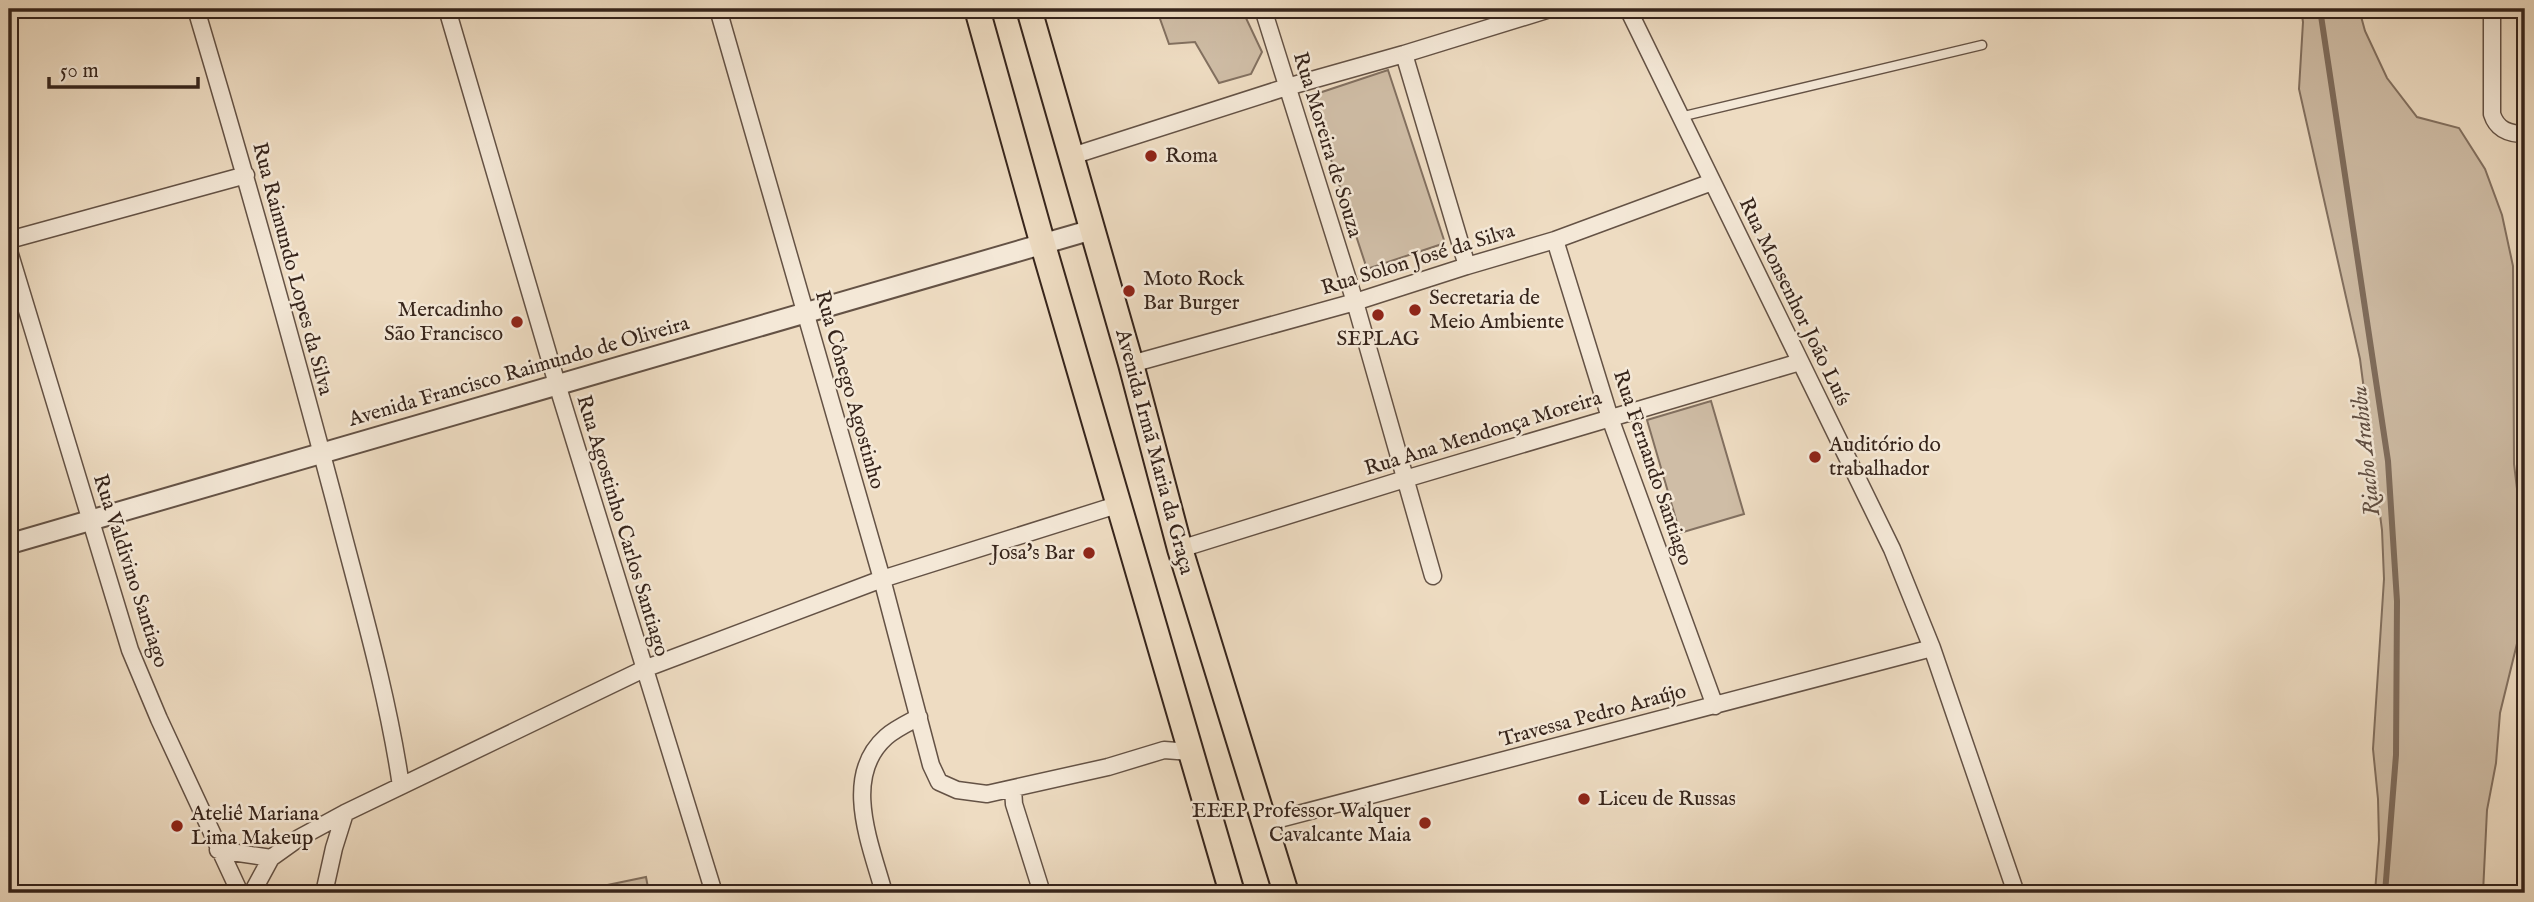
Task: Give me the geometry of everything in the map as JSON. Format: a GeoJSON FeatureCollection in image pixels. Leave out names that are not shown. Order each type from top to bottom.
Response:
{"type":"FeatureCollection","features":[{"type":"Feature","properties":{"kind":"main road"},"geometry":{"type":"LineString","coordinates":[[977,9],[1232,893]]}},
{"type":"Feature","properties":{"kind":"main road","name":"Avenida Irmã Maria da Graça"},"geometry":{"type":"LineString","coordinates":[[1029,9],[1131,363],[1180,549],[1286,893]]}},
{"type":"Feature","properties":{"kind":"street","name":"Rua Raimundo Lopes da Silva"},"geometry":{"type":"LineString","coordinates":[[196,9],[246,175],[322,454],[385,697],[401,786]]}},
{"type":"Feature","properties":{"kind":"street","name":"Rua Agostinho Carlos Santiago"},"geometry":{"type":"LineString","coordinates":[[447,9],[557,384],[715,893]]}},
{"type":"Feature","properties":{"kind":"street","name":"Rua Cônego Agostinho"},"geometry":{"type":"LineString","coordinates":[[718,9],[882,579],[931,765],[939,782],[957,790],[987,794],[1013,789]]}},
{"type":"Feature","properties":{"kind":"street","name":"Rua Moreira de Souza"},"geometry":{"type":"LineString","coordinates":[[1263,9],[1355,302],[1433,576]]}},
{"type":"Feature","properties":{"kind":"street"},"geometry":{"type":"LineString","coordinates":[[1072,156],[1286,87],[1550,9]]}},
{"type":"Feature","properties":{"kind":"street","name":"Rua Monsenhor João Luís"},"geometry":{"type":"LineString","coordinates":[[1628,9],[1892,549],[1932,648],[2016,893]]}},
{"type":"Feature","properties":{"kind":"street"},"geometry":{"type":"LineString","coordinates":[[2491,9],[2491,114],[2496,125],[2504,131],[2525,134]]}},
{"type":"Feature","properties":{"kind":"street"},"geometry":{"type":"LineString","coordinates":[[1404,54],[1467,266]]}},
{"type":"Feature","properties":{"kind":"street"},"geometry":{"type":"LineString","coordinates":[[9,240],[246,175]]}},
{"type":"Feature","properties":{"kind":"street","name":"Rua Solon José da Silva"},"geometry":{"type":"LineString","coordinates":[[1131,363],[1355,302],[1555,240],[1712,182]]}},
{"type":"Feature","properties":{"kind":"street","name":"Avenida Francisco Raimundo de Oliveira"},"geometry":{"type":"LineString","coordinates":[[9,544],[1091,230]]}},
{"type":"Feature","properties":{"kind":"street","name":"Rua Fernando Santiago"},"geometry":{"type":"LineString","coordinates":[[1555,240],[1610,418],[1715,706]]}},
{"type":"Feature","properties":{"kind":"street","name":"Rua Valdivino Santiago"},"geometry":{"type":"LineString","coordinates":[[9,251],[130,650],[218,850],[240,893]]}},
{"type":"Feature","properties":{"kind":"street","name":"Rua Ana Mendonça Moreira"},"geometry":{"type":"LineString","coordinates":[[1180,549],[1800,362]]}},
{"type":"Feature","properties":{"kind":"street"},"geometry":{"type":"LineString","coordinates":[[252,893],[271,858],[299,838],[345,813],[644,670],[882,579],[1120,504]]}},
{"type":"Feature","properties":{"kind":"street","name":"Travessa Pedro Araújo"},"geometry":{"type":"LineString","coordinates":[[1264,823],[1932,648]]}},
{"type":"Feature","properties":{"kind":"street"},"geometry":{"type":"LineString","coordinates":[[884,893],[863,813],[862,778],[870,755],[886,736],[919,718]]}},
{"type":"Feature","properties":{"kind":"street"},"geometry":{"type":"LineString","coordinates":[[1042,893],[1014,803],[1013,789],[1108,767],[1164,750],[1191,752]]}},
{"type":"Feature","properties":{"kind":"street"},"geometry":{"type":"LineString","coordinates":[[324,893],[345,813]]}},
{"type":"Feature","properties":{"kind":"street"},"geometry":{"type":"LineString","coordinates":[[218,850],[271,858]]}},
{"type":"Feature","properties":{"kind":"lane"},"geometry":{"type":"LineString","coordinates":[[1680,117],[1982,45]]}},
{"type":"Feature","properties":{"kind":"shaded area"},"geometry":{"type":"Polygon","coordinates":[[[1174,9],[1225,9],[1223,16],[1233,13],[1246,18],[1262,52],[1251,74],[1219,83],[1195,42],[1169,44],[1159,16],[1174,9]]]}},
{"type":"Feature","properties":{"kind":"shaded area"},"geometry":{"type":"Polygon","coordinates":[[[2301,9],[2359,9],[2365,31],[2387,78],[2417,117],[2459,128],[2485,169],[2502,215],[2513,266],[2514,464],[2525,555],[2524,615],[2500,713],[2496,763],[2487,810],[2483,893],[2375,893],[2379,840],[2373,749],[2384,579],[2382,530],[2360,359],[2299,89],[2303,22],[2301,9]]]}},
{"type":"Feature","properties":{"kind":"shaded area"},"geometry":{"type":"Polygon","coordinates":[[[1388,70],[1445,243],[1367,269],[1310,96],[1388,70]]]}},
{"type":"Feature","properties":{"kind":"shaded area"},"geometry":{"type":"Polygon","coordinates":[[[1711,401],[1744,514],[1680,533],[1647,420],[1711,401]]]}},
{"type":"Feature","properties":{"kind":"shaded area"},"geometry":{"type":"Polygon","coordinates":[[[646,877],[649,893],[569,893],[646,877]]]}},
{"type":"Feature","properties":{"kind":"waterway","name":"Riacho Arahibu"},"geometry":{"type":"LineString","coordinates":[[2320,9],[2388,461],[2397,601],[2396,755],[2385,893]]}},
{"type":"Feature","properties":{"kind":"place","name":"Roma"},"geometry":{"type":"Point","coordinates":[1151,156]}},
{"type":"Feature","properties":{"kind":"place","name":"Moto Rock Bar Burger"},"geometry":{"type":"Point","coordinates":[1129,291]}},
{"type":"Feature","properties":{"kind":"place","name":"Secretaria de Meio Ambiente"},"geometry":{"type":"Point","coordinates":[1415,310]}},
{"type":"Feature","properties":{"kind":"place","name":"SEPLAG"},"geometry":{"type":"Point","coordinates":[1378,315]}},
{"type":"Feature","properties":{"kind":"place","name":"Mercadinho São Francisco"},"geometry":{"type":"Point","coordinates":[517,322]}},
{"type":"Feature","properties":{"kind":"place","name":"Auditório do trabalhador"},"geometry":{"type":"Point","coordinates":[1815,457]}},
{"type":"Feature","properties":{"kind":"place","name":"Josa's Bar"},"geometry":{"type":"Point","coordinates":[1089,553]}},
{"type":"Feature","properties":{"kind":"place","name":"Liceu de Russas"},"geometry":{"type":"Point","coordinates":[1584,799]}},
{"type":"Feature","properties":{"kind":"place","name":"EEEP Professor Walquer Cavalcante Maia"},"geometry":{"type":"Point","coordinates":[1425,823]}},
{"type":"Feature","properties":{"kind":"place","name":"Ateliê Mariana Lima Makeup"},"geometry":{"type":"Point","coordinates":[177,826]}}]}
